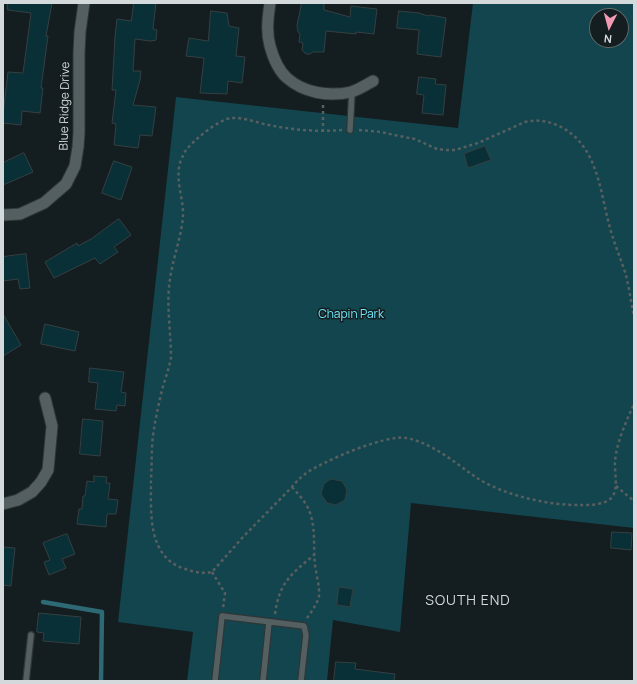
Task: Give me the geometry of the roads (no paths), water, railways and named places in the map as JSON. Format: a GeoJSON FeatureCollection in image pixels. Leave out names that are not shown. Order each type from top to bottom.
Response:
{"type":"FeatureCollection","features":[{"type":"Feature","properties":{"kind":"street","name":"Blue Ridge Drive"},"geometry":{"type":"LineString","coordinates":[[3,215],[20,214],[44,203],[66,184],[75,166],[79,133],[78,53],[84,3]]}},
{"type":"Feature","properties":{"kind":"street"},"geometry":{"type":"LineString","coordinates":[[270,3],[268,22],[270,45],[277,64],[286,78],[305,90],[335,95],[352,91],[373,81]]}},
{"type":"Feature","properties":{"kind":"street"},"geometry":{"type":"LineString","coordinates":[[3,504],[18,500],[32,492],[41,482],[48,470],[52,426],[45,398]]}},
{"type":"Feature","properties":{"kind":"lane"},"geometry":{"type":"LineString","coordinates":[[350,130],[352,91]]}},
{"type":"Feature","properties":{"kind":"lane"},"geometry":{"type":"LineString","coordinates":[[215,681],[222,616],[304,626],[306,635],[301,681]]}},
{"type":"Feature","properties":{"kind":"lane"},"geometry":{"type":"LineString","coordinates":[[263,681],[272,622]]}},
{"type":"Feature","properties":{"kind":"lane"},"geometry":{"type":"LineString","coordinates":[[26,681],[31,635]]}},
{"type":"Feature","properties":{"kind":"waterway"},"geometry":{"type":"LineString","coordinates":[[43,602],[102,612],[101,681]]}},
{"type":"Feature","properties":{"kind":"district","name":"SOUTH END"},"geometry":{"type":"Point","coordinates":[468,601]}},
{"type":"Feature","properties":{"kind":"park label","name":"Chapin Park"},"geometry":{"type":"Point","coordinates":[351,315]}}]}
